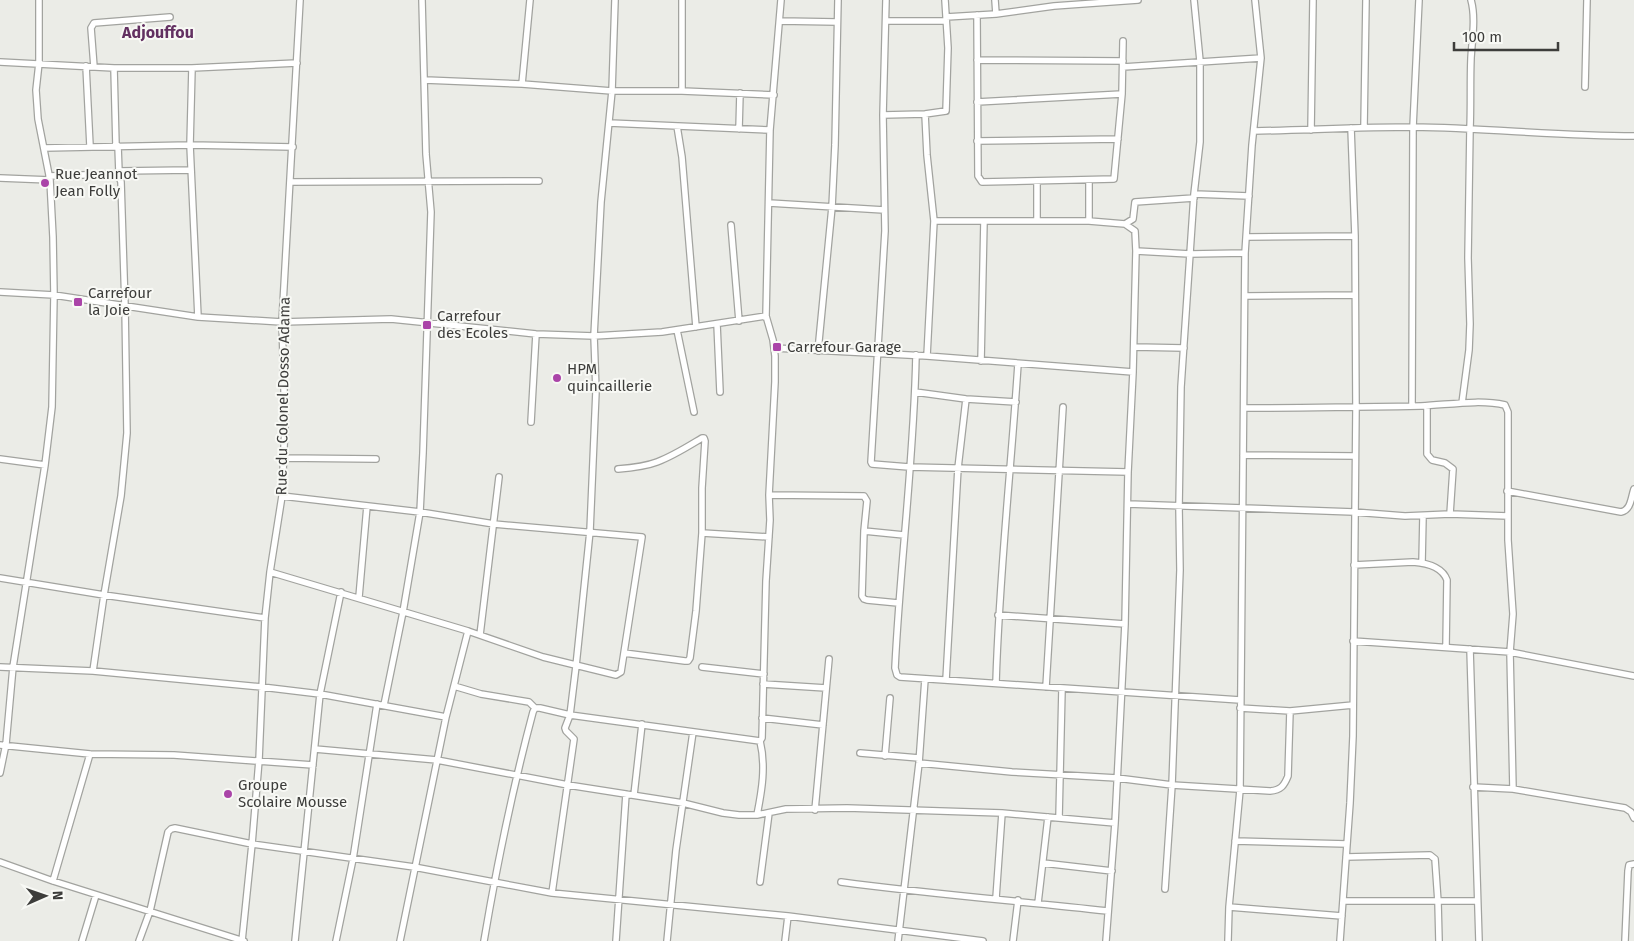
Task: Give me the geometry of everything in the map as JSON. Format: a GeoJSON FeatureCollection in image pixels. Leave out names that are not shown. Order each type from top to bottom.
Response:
{"type":"FeatureCollection","features":[{"type":"Feature","properties":{"kind":"street"},"geometry":{"type":"LineString","coordinates":[[0,773],[13,667],[45,465],[52,407],[53,237],[49,178],[38,119],[36,90],[39,63],[39,0]]}},
{"type":"Feature","properties":{"kind":"street","name":"Rue du Colonel Dosso Adama"},"geometry":{"type":"LineString","coordinates":[[242,941],[259,760],[265,618],[282,496],[285,423],[282,322],[300,0]]}},
{"type":"Feature","properties":{"kind":"street"},"geometry":{"type":"LineString","coordinates":[[336,941],[353,860],[369,754],[403,612],[420,512],[431,212],[422,0]]}},
{"type":"Feature","properties":{"kind":"street"},"geometry":{"type":"LineString","coordinates":[[522,84],[530,0]]}},
{"type":"Feature","properties":{"kind":"street"},"geometry":{"type":"LineString","coordinates":[[552,893],[574,739],[565,728],[570,714],[590,531],[596,391],[594,336],[601,202],[612,90],[615,0]]}},
{"type":"Feature","properties":{"kind":"street"},"geometry":{"type":"LineString","coordinates":[[682,0],[682,91]]}},
{"type":"Feature","properties":{"kind":"street"},"geometry":{"type":"LineString","coordinates":[[757,815],[763,782],[760,741],[762,738],[769,495],[775,382],[774,348],[766,316],[770,130],[781,0]]}},
{"type":"Feature","properties":{"kind":"street"},"geometry":{"type":"LineString","coordinates":[[818,350],[832,207],[838,0]]}},
{"type":"Feature","properties":{"kind":"street"},"geometry":{"type":"LineString","coordinates":[[886,0],[882,115],[885,231],[872,464],[909,467],[1128,472]]}},
{"type":"Feature","properties":{"kind":"street"},"geometry":{"type":"LineString","coordinates":[[882,115],[925,114],[947,110],[948,48],[945,0]]}},
{"type":"Feature","properties":{"kind":"street"},"geometry":{"type":"LineString","coordinates":[[996,0],[996,14]]}},
{"type":"Feature","properties":{"kind":"street"},"geometry":{"type":"LineString","coordinates":[[886,21],[946,19],[996,14],[1054,3],[1138,0]]}},
{"type":"Feature","properties":{"kind":"street"},"geometry":{"type":"LineString","coordinates":[[1165,890],[1172,786],[1180,570],[1181,387],[1194,196],[1200,142],[1200,61],[1194,0]]}},
{"type":"Feature","properties":{"kind":"street"},"geometry":{"type":"LineString","coordinates":[[1228,941],[1229,907],[1240,790],[1245,253],[1260,58],[1255,0]]}},
{"type":"Feature","properties":{"kind":"street"},"geometry":{"type":"LineString","coordinates":[[1311,130],[1313,0]]}},
{"type":"Feature","properties":{"kind":"street"},"geometry":{"type":"LineString","coordinates":[[1364,127],[1366,0]]}},
{"type":"Feature","properties":{"kind":"street"},"geometry":{"type":"LineString","coordinates":[[1412,406],[1414,127],[1418,0]]}},
{"type":"Feature","properties":{"kind":"street"},"geometry":{"type":"LineString","coordinates":[[1462,403],[1469,350],[1470,324],[1468,258],[1470,70],[1473,20],[1471,0]]}},
{"type":"Feature","properties":{"kind":"street"},"geometry":{"type":"LineString","coordinates":[[1585,86],[1586,0]]}},
{"type":"Feature","properties":{"kind":"street"},"geometry":{"type":"LineString","coordinates":[[976,15],[978,176],[982,182],[1114,179],[1122,94],[1124,41]]}},
{"type":"Feature","properties":{"kind":"street"},"geometry":{"type":"LineString","coordinates":[[94,67],[91,28],[94,23],[170,17]]}},
{"type":"Feature","properties":{"kind":"street"},"geometry":{"type":"LineString","coordinates":[[780,21],[837,22]]}},
{"type":"Feature","properties":{"kind":"street"},"geometry":{"type":"LineString","coordinates":[[977,60],[1123,64],[1260,58]]}},
{"type":"Feature","properties":{"kind":"street"},"geometry":{"type":"LineString","coordinates":[[0,62],[114,68],[192,68],[297,63]]}},
{"type":"Feature","properties":{"kind":"street"},"geometry":{"type":"LineString","coordinates":[[86,66],[90,146]]}},
{"type":"Feature","properties":{"kind":"street"},"geometry":{"type":"LineString","coordinates":[[93,671],[121,496],[127,433],[126,306],[114,68]]}},
{"type":"Feature","properties":{"kind":"street"},"geometry":{"type":"LineString","coordinates":[[192,68],[190,145],[198,317]]}},
{"type":"Feature","properties":{"kind":"street"},"geometry":{"type":"LineString","coordinates":[[425,80],[612,90],[774,95]]}},
{"type":"Feature","properties":{"kind":"street"},"geometry":{"type":"LineString","coordinates":[[739,129],[740,93]]}},
{"type":"Feature","properties":{"kind":"street"},"geometry":{"type":"LineString","coordinates":[[977,102],[1122,94]]}},
{"type":"Feature","properties":{"kind":"street"},"geometry":{"type":"LineString","coordinates":[[925,114],[934,221],[928,356]]}},
{"type":"Feature","properties":{"kind":"street"},"geometry":{"type":"LineString","coordinates":[[608,123],[770,130]]}},
{"type":"Feature","properties":{"kind":"street"},"geometry":{"type":"LineString","coordinates":[[677,126],[682,157],[696,327]]}},
{"type":"Feature","properties":{"kind":"street"},"geometry":{"type":"LineString","coordinates":[[1254,131],[1414,127],[1470,128],[1585,136],[1634,136]]}},
{"type":"Feature","properties":{"kind":"street"},"geometry":{"type":"LineString","coordinates":[[1340,941],[1350,803],[1353,705],[1356,408],[1351,128]]}},
{"type":"Feature","properties":{"kind":"street"},"geometry":{"type":"LineString","coordinates":[[977,141],[1118,139]]}},
{"type":"Feature","properties":{"kind":"street"},"geometry":{"type":"LineString","coordinates":[[44,148],[190,145],[293,147]]}},
{"type":"Feature","properties":{"kind":"street"},"geometry":{"type":"LineString","coordinates":[[0,178],[49,178],[191,170]]}},
{"type":"Feature","properties":{"kind":"street"},"geometry":{"type":"LineString","coordinates":[[1089,180],[1089,221]]}},
{"type":"Feature","properties":{"kind":"street"},"geometry":{"type":"LineString","coordinates":[[290,182],[538,181]]}},
{"type":"Feature","properties":{"kind":"street"},"geometry":{"type":"LineString","coordinates":[[1037,181],[1037,220]]}},
{"type":"Feature","properties":{"kind":"street"},"geometry":{"type":"LineString","coordinates":[[934,221],[1037,220],[1125,224],[1133,220],[1135,202],[1194,196],[1249,196]]}},
{"type":"Feature","properties":{"kind":"street"},"geometry":{"type":"LineString","coordinates":[[769,203],[884,210]]}},
{"type":"Feature","properties":{"kind":"street"},"geometry":{"type":"LineString","coordinates":[[981,361],[984,221]]}},
{"type":"Feature","properties":{"kind":"street"},"geometry":{"type":"LineString","coordinates":[[1106,941],[1118,778],[1126,624],[1128,472],[1134,347],[1135,231],[1125,224]]}},
{"type":"Feature","properties":{"kind":"street"},"geometry":{"type":"LineString","coordinates":[[731,225],[738,320]]}},
{"type":"Feature","properties":{"kind":"street"},"geometry":{"type":"LineString","coordinates":[[1247,237],[1354,236]]}},
{"type":"Feature","properties":{"kind":"street"},"geometry":{"type":"LineString","coordinates":[[1136,251],[1190,254],[1245,253]]}},
{"type":"Feature","properties":{"kind":"street"},"geometry":{"type":"LineString","coordinates":[[0,292],[54,295],[198,317],[282,322],[391,319],[536,334],[594,336],[662,332],[766,316]]}},
{"type":"Feature","properties":{"kind":"street"},"geometry":{"type":"LineString","coordinates":[[1245,296],[1354,295]]}},
{"type":"Feature","properties":{"kind":"street"},"geometry":{"type":"LineString","coordinates":[[717,324],[720,392]]}},
{"type":"Feature","properties":{"kind":"street"},"geometry":{"type":"LineString","coordinates":[[677,330],[694,412]]}},
{"type":"Feature","properties":{"kind":"street"},"geometry":{"type":"LineString","coordinates":[[530,422],[536,334]]}},
{"type":"Feature","properties":{"kind":"street"},"geometry":{"type":"LineString","coordinates":[[1134,347],[1184,348]]}},
{"type":"Feature","properties":{"kind":"street"},"geometry":{"type":"LineString","coordinates":[[774,348],[916,355],[1133,372]]}},
{"type":"Feature","properties":{"kind":"street"},"geometry":{"type":"LineString","coordinates":[[916,355],[915,392],[898,603],[895,668],[897,674],[900,677],[1240,700]]}},
{"type":"Feature","properties":{"kind":"street"},"geometry":{"type":"LineString","coordinates":[[996,683],[998,615],[1018,364]]}},
{"type":"Feature","properties":{"kind":"street"},"geometry":{"type":"LineString","coordinates":[[915,392],[966,399],[1016,402]]}},
{"type":"Feature","properties":{"kind":"street"},"geometry":{"type":"LineString","coordinates":[[946,680],[958,468],[966,399]]}},
{"type":"Feature","properties":{"kind":"street"},"geometry":{"type":"LineString","coordinates":[[1244,408],[1356,408],[1462,403],[1499,403],[1505,405],[1508,412],[1508,516],[1513,614],[1510,652],[1513,789]]}},
{"type":"Feature","properties":{"kind":"street"},"geometry":{"type":"LineString","coordinates":[[1426,406],[1427,454],[1432,460],[1445,463],[1453,469],[1450,514]]}},
{"type":"Feature","properties":{"kind":"street"},"geometry":{"type":"LineString","coordinates":[[1046,688],[1063,407]]}},
{"type":"Feature","properties":{"kind":"street"},"geometry":{"type":"LineString","coordinates":[[618,469],[640,467],[656,462],[704,438],[702,533],[690,658],[688,661],[685,661],[624,653]]}},
{"type":"Feature","properties":{"kind":"street"},"geometry":{"type":"LineString","coordinates":[[1243,455],[1355,456]]}},
{"type":"Feature","properties":{"kind":"street"},"geometry":{"type":"LineString","coordinates":[[284,458],[376,459]]}},
{"type":"Feature","properties":{"kind":"street"},"geometry":{"type":"LineString","coordinates":[[0,460],[45,465]]}},
{"type":"Feature","properties":{"kind":"street"},"geometry":{"type":"LineString","coordinates":[[480,635],[499,477]]}},
{"type":"Feature","properties":{"kind":"street"},"geometry":{"type":"LineString","coordinates":[[1508,491],[1621,512],[1626,511],[1629,506],[1634,489]]}},
{"type":"Feature","properties":{"kind":"street"},"geometry":{"type":"LineString","coordinates":[[769,495],[864,496],[867,501],[862,596],[867,600],[898,603]]}},
{"type":"Feature","properties":{"kind":"street"},"geometry":{"type":"LineString","coordinates":[[270,572],[359,597],[543,657],[616,675],[621,672],[642,537],[494,524],[420,512],[282,496]]}},
{"type":"Feature","properties":{"kind":"street"},"geometry":{"type":"LineString","coordinates":[[1128,504],[1354,512],[1405,516],[1450,514],[1508,516]]}},
{"type":"Feature","properties":{"kind":"street"},"geometry":{"type":"LineString","coordinates":[[359,597],[367,506]]}},
{"type":"Feature","properties":{"kind":"street"},"geometry":{"type":"LineString","coordinates":[[1422,563],[1423,516]]}},
{"type":"Feature","properties":{"kind":"street"},"geometry":{"type":"LineString","coordinates":[[864,531],[904,535]]}},
{"type":"Feature","properties":{"kind":"street"},"geometry":{"type":"LineString","coordinates":[[702,533],[769,537]]}},
{"type":"Feature","properties":{"kind":"street"},"geometry":{"type":"LineString","coordinates":[[1354,565],[1413,562],[1437,567],[1443,572],[1447,580],[1446,647]]}},
{"type":"Feature","properties":{"kind":"street"},"geometry":{"type":"LineString","coordinates":[[0,578],[265,618]]}},
{"type":"Feature","properties":{"kind":"street"},"geometry":{"type":"LineString","coordinates":[[295,941],[320,694],[341,592]]}},
{"type":"Feature","properties":{"kind":"street"},"geometry":{"type":"LineString","coordinates":[[998,615],[1126,624]]}},
{"type":"Feature","properties":{"kind":"street"},"geometry":{"type":"LineString","coordinates":[[400,941],[446,717],[468,631]]}},
{"type":"Feature","properties":{"kind":"street"},"geometry":{"type":"LineString","coordinates":[[1353,641],[1510,652],[1634,676]]}},
{"type":"Feature","properties":{"kind":"street"},"geometry":{"type":"LineString","coordinates":[[1470,648],[1479,941]]}},
{"type":"Feature","properties":{"kind":"street"},"geometry":{"type":"LineString","coordinates":[[815,810],[829,659]]}},
{"type":"Feature","properties":{"kind":"street"},"geometry":{"type":"LineString","coordinates":[[0,667],[93,671],[262,687],[320,694],[446,717]]}},
{"type":"Feature","properties":{"kind":"street"},"geometry":{"type":"LineString","coordinates":[[702,667],[764,674]]}},
{"type":"Feature","properties":{"kind":"street"},"geometry":{"type":"LineString","coordinates":[[898,941],[919,761],[925,678]]}},
{"type":"Feature","properties":{"kind":"street"},"geometry":{"type":"LineString","coordinates":[[764,684],[826,688]]}},
{"type":"Feature","properties":{"kind":"street"},"geometry":{"type":"LineString","coordinates":[[454,686],[482,694],[529,702],[535,708],[760,741]]}},
{"type":"Feature","properties":{"kind":"street"},"geometry":{"type":"LineString","coordinates":[[1059,818],[1062,689]]}},
{"type":"Feature","properties":{"kind":"street"},"geometry":{"type":"LineString","coordinates":[[885,756],[890,698]]}},
{"type":"Feature","properties":{"kind":"street"},"geometry":{"type":"LineString","coordinates":[[1240,708],[1290,712],[1353,705]]}},
{"type":"Feature","properties":{"kind":"street"},"geometry":{"type":"LineString","coordinates":[[484,941],[516,776],[532,712],[535,708]]}},
{"type":"Feature","properties":{"kind":"street"},"geometry":{"type":"LineString","coordinates":[[860,754],[1012,772],[1118,778],[1172,786],[1270,791],[1280,790],[1288,776],[1290,712]]}},
{"type":"Feature","properties":{"kind":"street"},"geometry":{"type":"LineString","coordinates":[[762,718],[823,725]]}},
{"type":"Feature","properties":{"kind":"street"},"geometry":{"type":"LineString","coordinates":[[634,795],[642,724]]}},
{"type":"Feature","properties":{"kind":"street"},"geometry":{"type":"LineString","coordinates":[[666,941],[669,905],[693,732]]}},
{"type":"Feature","properties":{"kind":"street"},"geometry":{"type":"LineString","coordinates":[[3,744],[90,754],[174,755],[313,764]]}},
{"type":"Feature","properties":{"kind":"street"},"geometry":{"type":"LineString","coordinates":[[315,749],[437,760],[568,785],[683,802],[722,813],[757,815],[786,809],[847,808],[1002,813],[1115,823]]}},
{"type":"Feature","properties":{"kind":"street"},"geometry":{"type":"LineString","coordinates":[[53,881],[90,754]]}},
{"type":"Feature","properties":{"kind":"street"},"geometry":{"type":"LineString","coordinates":[[1473,787],[1513,789],[1625,808],[1631,812],[1634,818]]}},
{"type":"Feature","properties":{"kind":"street"},"geometry":{"type":"LineString","coordinates":[[618,941],[618,899],[626,794]]}},
{"type":"Feature","properties":{"kind":"street"},"geometry":{"type":"LineString","coordinates":[[760,882],[769,813]]}},
{"type":"Feature","properties":{"kind":"street"},"geometry":{"type":"LineString","coordinates":[[996,898],[1002,813]]}},
{"type":"Feature","properties":{"kind":"street"},"geometry":{"type":"LineString","coordinates":[[1038,903],[1048,817]]}},
{"type":"Feature","properties":{"kind":"street"},"geometry":{"type":"LineString","coordinates":[[139,941],[150,911],[168,832],[175,828],[252,844],[353,860],[414,867],[552,893],[788,916],[983,941]]}},
{"type":"Feature","properties":{"kind":"street"},"geometry":{"type":"LineString","coordinates":[[1235,841],[1346,844]]}},
{"type":"Feature","properties":{"kind":"street"},"geometry":{"type":"LineString","coordinates":[[1346,857],[1430,855],[1435,859],[1439,941]]}},
{"type":"Feature","properties":{"kind":"street"},"geometry":{"type":"LineString","coordinates":[[0,862],[53,881],[242,941]]}},
{"type":"Feature","properties":{"kind":"street"},"geometry":{"type":"LineString","coordinates":[[1043,863],[1112,871]]}},
{"type":"Feature","properties":{"kind":"street"},"geometry":{"type":"LineString","coordinates":[[1625,941],[1628,867],[1634,864]]}},
{"type":"Feature","properties":{"kind":"street"},"geometry":{"type":"LineString","coordinates":[[841,882],[1108,911]]}},
{"type":"Feature","properties":{"kind":"street"},"geometry":{"type":"LineString","coordinates":[[82,941],[96,895]]}},
{"type":"Feature","properties":{"kind":"street"},"geometry":{"type":"LineString","coordinates":[[1013,941],[1018,900]]}},
{"type":"Feature","properties":{"kind":"street"},"geometry":{"type":"LineString","coordinates":[[1344,901],[1477,901]]}},
{"type":"Feature","properties":{"kind":"street"},"geometry":{"type":"LineString","coordinates":[[1229,907],[1342,916]]}},
{"type":"Feature","properties":{"kind":"street"},"geometry":{"type":"LineString","coordinates":[[784,941],[788,916]]}},
{"type":"Feature","properties":{"kind":"place","name":"Rue Jeannot Jean Folly"},"geometry":{"type":"Point","coordinates":[45,183]}},
{"type":"Feature","properties":{"kind":"place","name":"Carrefour la Joie"},"geometry":{"type":"Point","coordinates":[78,302]}},
{"type":"Feature","properties":{"kind":"place","name":"Carrefour des Ecoles"},"geometry":{"type":"Point","coordinates":[427,325]}},
{"type":"Feature","properties":{"kind":"place","name":"Carrefour Garage"},"geometry":{"type":"Point","coordinates":[777,347]}},
{"type":"Feature","properties":{"kind":"place","name":"HPM quincaillerie"},"geometry":{"type":"Point","coordinates":[557,378]}},
{"type":"Feature","properties":{"kind":"place","name":"Groupe Scolaire Mousse"},"geometry":{"type":"Point","coordinates":[228,794]}},
{"type":"Feature","properties":{"kind":"district","name":"Adjouffou"},"geometry":{"type":"Point","coordinates":[158,32]}}]}
